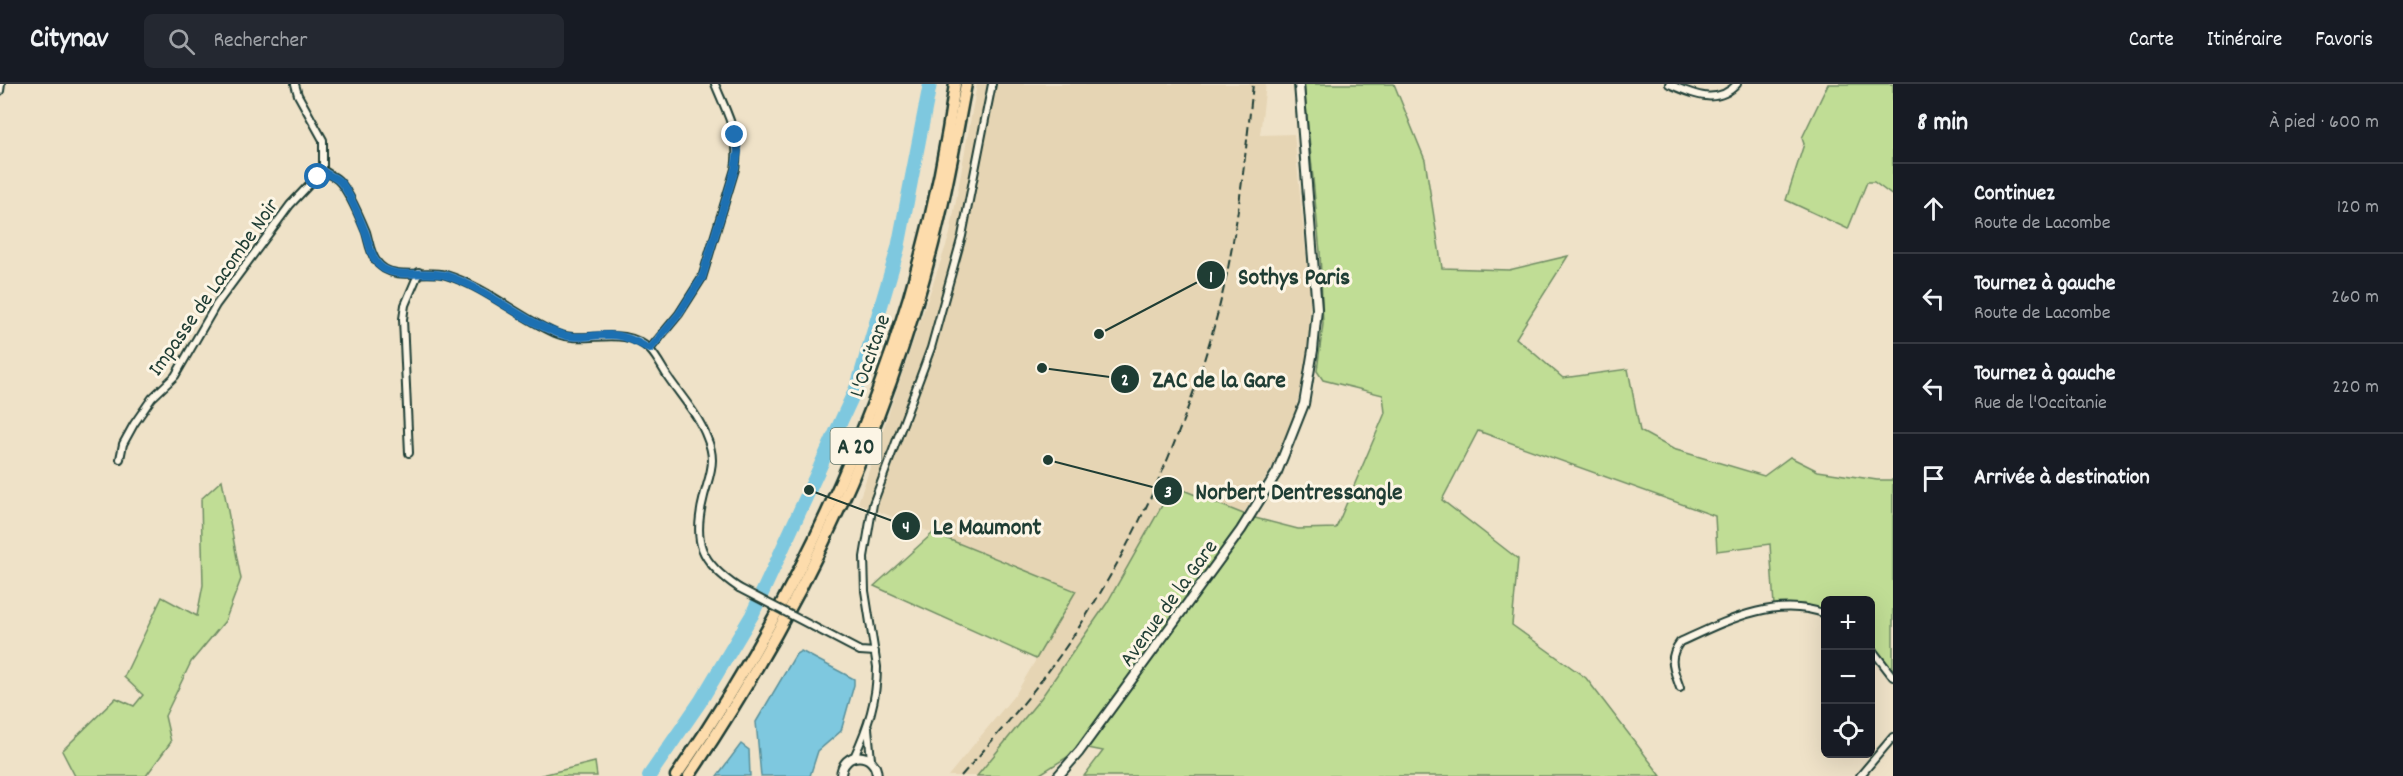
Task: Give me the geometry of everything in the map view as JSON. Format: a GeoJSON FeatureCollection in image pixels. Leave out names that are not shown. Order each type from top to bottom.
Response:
{"type":"FeatureCollection","features":[{"type":"Feature","properties":{"kind":"highway","name":"L'Occitane"},"geometry":{"type":"LineString","coordinates":[[676,776],[738,683],[825,516],[856,446],[884,370],[922,244],[940,170],[955,84]]}},
{"type":"Feature","properties":{"kind":"highway","name":"L'Occitane"},"geometry":{"type":"LineString","coordinates":[[689,776],[746,687],[794,605],[836,518],[874,429],[906,339],[933,243],[966,84]]}},
{"type":"Feature","properties":{"kind":"street"},"geometry":{"type":"LineString","coordinates":[[0,91],[1,84]]}},
{"type":"Feature","properties":{"kind":"street"},"geometry":{"type":"LineString","coordinates":[[295,84],[323,140],[323,171],[343,185],[365,230],[377,263],[384,269],[396,273],[419,272],[447,275],[572,338],[611,335],[628,338],[650,349],[707,436],[712,461],[699,513],[699,536],[705,557],[712,568],[739,588],[860,651],[875,652]]}},
{"type":"Feature","properties":{"kind":"street"},"geometry":{"type":"LineString","coordinates":[[650,349],[679,314],[702,278],[735,169],[738,151],[735,135],[715,84]]}},
{"type":"Feature","properties":{"kind":"street"},"geometry":{"type":"LineString","coordinates":[[841,776],[844,764],[854,757],[868,725],[877,689],[875,652],[865,594],[864,557],[873,504],[931,348],[962,236],[992,84]]}},
{"type":"Feature","properties":{"kind":"street","name":"Avenue de la Gare"},"geometry":{"type":"LineString","coordinates":[[1058,776],[1079,752],[1241,530],[1277,472],[1295,430],[1304,404],[1317,309],[1299,84]]}},
{"type":"Feature","properties":{"kind":"street"},"geometry":{"type":"LineString","coordinates":[[1669,84],[1692,94],[1711,98],[1732,90],[1737,84]]}},
{"type":"Feature","properties":{"kind":"street","name":"Impasse de Lacombe Noir"},"geometry":{"type":"LineString","coordinates":[[120,459],[123,444],[134,424],[152,398],[176,376],[216,305],[290,205],[323,171]]}},
{"type":"Feature","properties":{"kind":"street"},"geometry":{"type":"LineString","coordinates":[[409,453],[403,319],[405,305],[419,272]]}},
{"type":"Feature","properties":{"kind":"street"},"geometry":{"type":"LineString","coordinates":[[1680,688],[1673,664],[1673,652],[1680,642],[1755,610],[1789,608],[1813,609],[1821,612]]}},
{"type":"Feature","properties":{"kind":"street"},"geometry":{"type":"LineString","coordinates":[[1872,650],[1893,677]]}},
{"type":"Feature","properties":{"kind":"street"},"geometry":{"type":"LineString","coordinates":[[868,725],[871,760]]}},
{"type":"Feature","properties":{"kind":"street"},"geometry":{"type":"LineString","coordinates":[[1860,776],[1893,736]]}},
{"type":"Feature","properties":{"kind":"street"},"geometry":{"type":"LineString","coordinates":[[854,757],[866,757],[871,760],[875,765],[877,776]]}},
{"type":"Feature","properties":{"kind":"shaded area"},"geometry":{"type":"Polygon","coordinates":[[[977,84],[1266,84],[1260,135],[1294,134],[1310,295],[1309,332],[1307,357],[1296,409],[1275,462],[1243,514],[1173,486],[1107,603],[1041,698],[977,776],[948,776],[1017,692],[1076,591],[858,503],[950,234],[977,84]]]}},
{"type":"Feature","properties":{"kind":"green space"},"geometry":{"type":"Polygon","coordinates":[[[1304,84],[1394,84],[1425,160],[1442,268],[1509,270],[1568,256],[1516,338],[1563,378],[1628,369],[1640,431],[1673,449],[1764,476],[1790,457],[1818,471],[1877,480],[1893,480],[1893,671],[1875,648],[1875,596],[1821,596],[1821,610],[1805,604],[1774,606],[1770,544],[1717,551],[1715,516],[1478,431],[1442,500],[1518,559],[1512,625],[1586,678],[1661,776],[1084,776],[1103,751],[1083,747],[1037,776],[977,776],[1041,698],[1107,603],[1173,486],[1251,517],[1298,529],[1336,528],[1385,413],[1383,395],[1323,380],[1317,371],[1323,324],[1320,252],[1304,84]]]}},
{"type":"Feature","properties":{"kind":"green space"},"geometry":{"type":"Polygon","coordinates":[[[1828,84],[1893,84],[1893,196],[1874,182],[1867,182],[1848,229],[1786,200],[1804,144],[1802,138],[1828,84]]]}},
{"type":"Feature","properties":{"kind":"green space"},"geometry":{"type":"Polygon","coordinates":[[[222,480],[241,579],[225,621],[191,662],[165,716],[171,742],[146,776],[75,776],[62,751],[116,698],[134,706],[143,695],[124,677],[162,597],[197,616],[203,585],[201,499],[222,480]]]}},
{"type":"Feature","properties":{"kind":"green space"},"geometry":{"type":"Polygon","coordinates":[[[933,533],[1076,591],[1036,659],[874,586],[933,533]]]}},
{"type":"Feature","properties":{"kind":"green space"},"geometry":{"type":"Polygon","coordinates":[[[595,762],[597,776],[538,776],[595,762]]]}},
{"type":"Feature","properties":{"kind":"water"},"geometry":{"type":"Polygon","coordinates":[[[801,651],[854,679],[841,731],[818,751],[810,776],[761,776],[756,722],[796,654],[801,651]]]}},
{"type":"Feature","properties":{"kind":"water"},"geometry":{"type":"Polygon","coordinates":[[[741,744],[749,750],[750,776],[717,776],[741,744]]]}},
{"type":"Feature","properties":{"kind":"waterway"},"geometry":{"type":"LineString","coordinates":[[649,776],[700,702],[752,615],[858,384],[898,248],[930,84]]}},
{"type":"Feature","properties":{"kind":"railway"},"geometry":{"type":"LineString","coordinates":[[961,776],[1033,692],[1072,638],[1118,561],[1176,440],[1206,355],[1225,284],[1240,199],[1253,84]]}},
{"type":"Feature","properties":{"kind":"place","name":"Sothys Paris"},"geometry":{"type":"Point","coordinates":[1099,334]}},
{"type":"Feature","properties":{"kind":"place","name":"ZAC de la Gare"},"geometry":{"type":"Point","coordinates":[1042,368]}},
{"type":"Feature","properties":{"kind":"place","name":"Norbert Dentressangle"},"geometry":{"type":"Point","coordinates":[1048,460]}},
{"type":"Feature","properties":{"kind":"place","name":"Le Maumont"},"geometry":{"type":"Point","coordinates":[809,490]}},
{"type":"Feature","properties":{"kind":"route"},"geometry":{"type":"LineString","coordinates":[[318,177],[323,171],[343,185],[365,230],[373,255],[384,269],[396,273],[433,272],[447,275],[472,286],[554,332],[572,338],[611,335],[628,338],[650,349],[679,314],[702,278],[735,169],[738,151],[735,135]]}}]}
